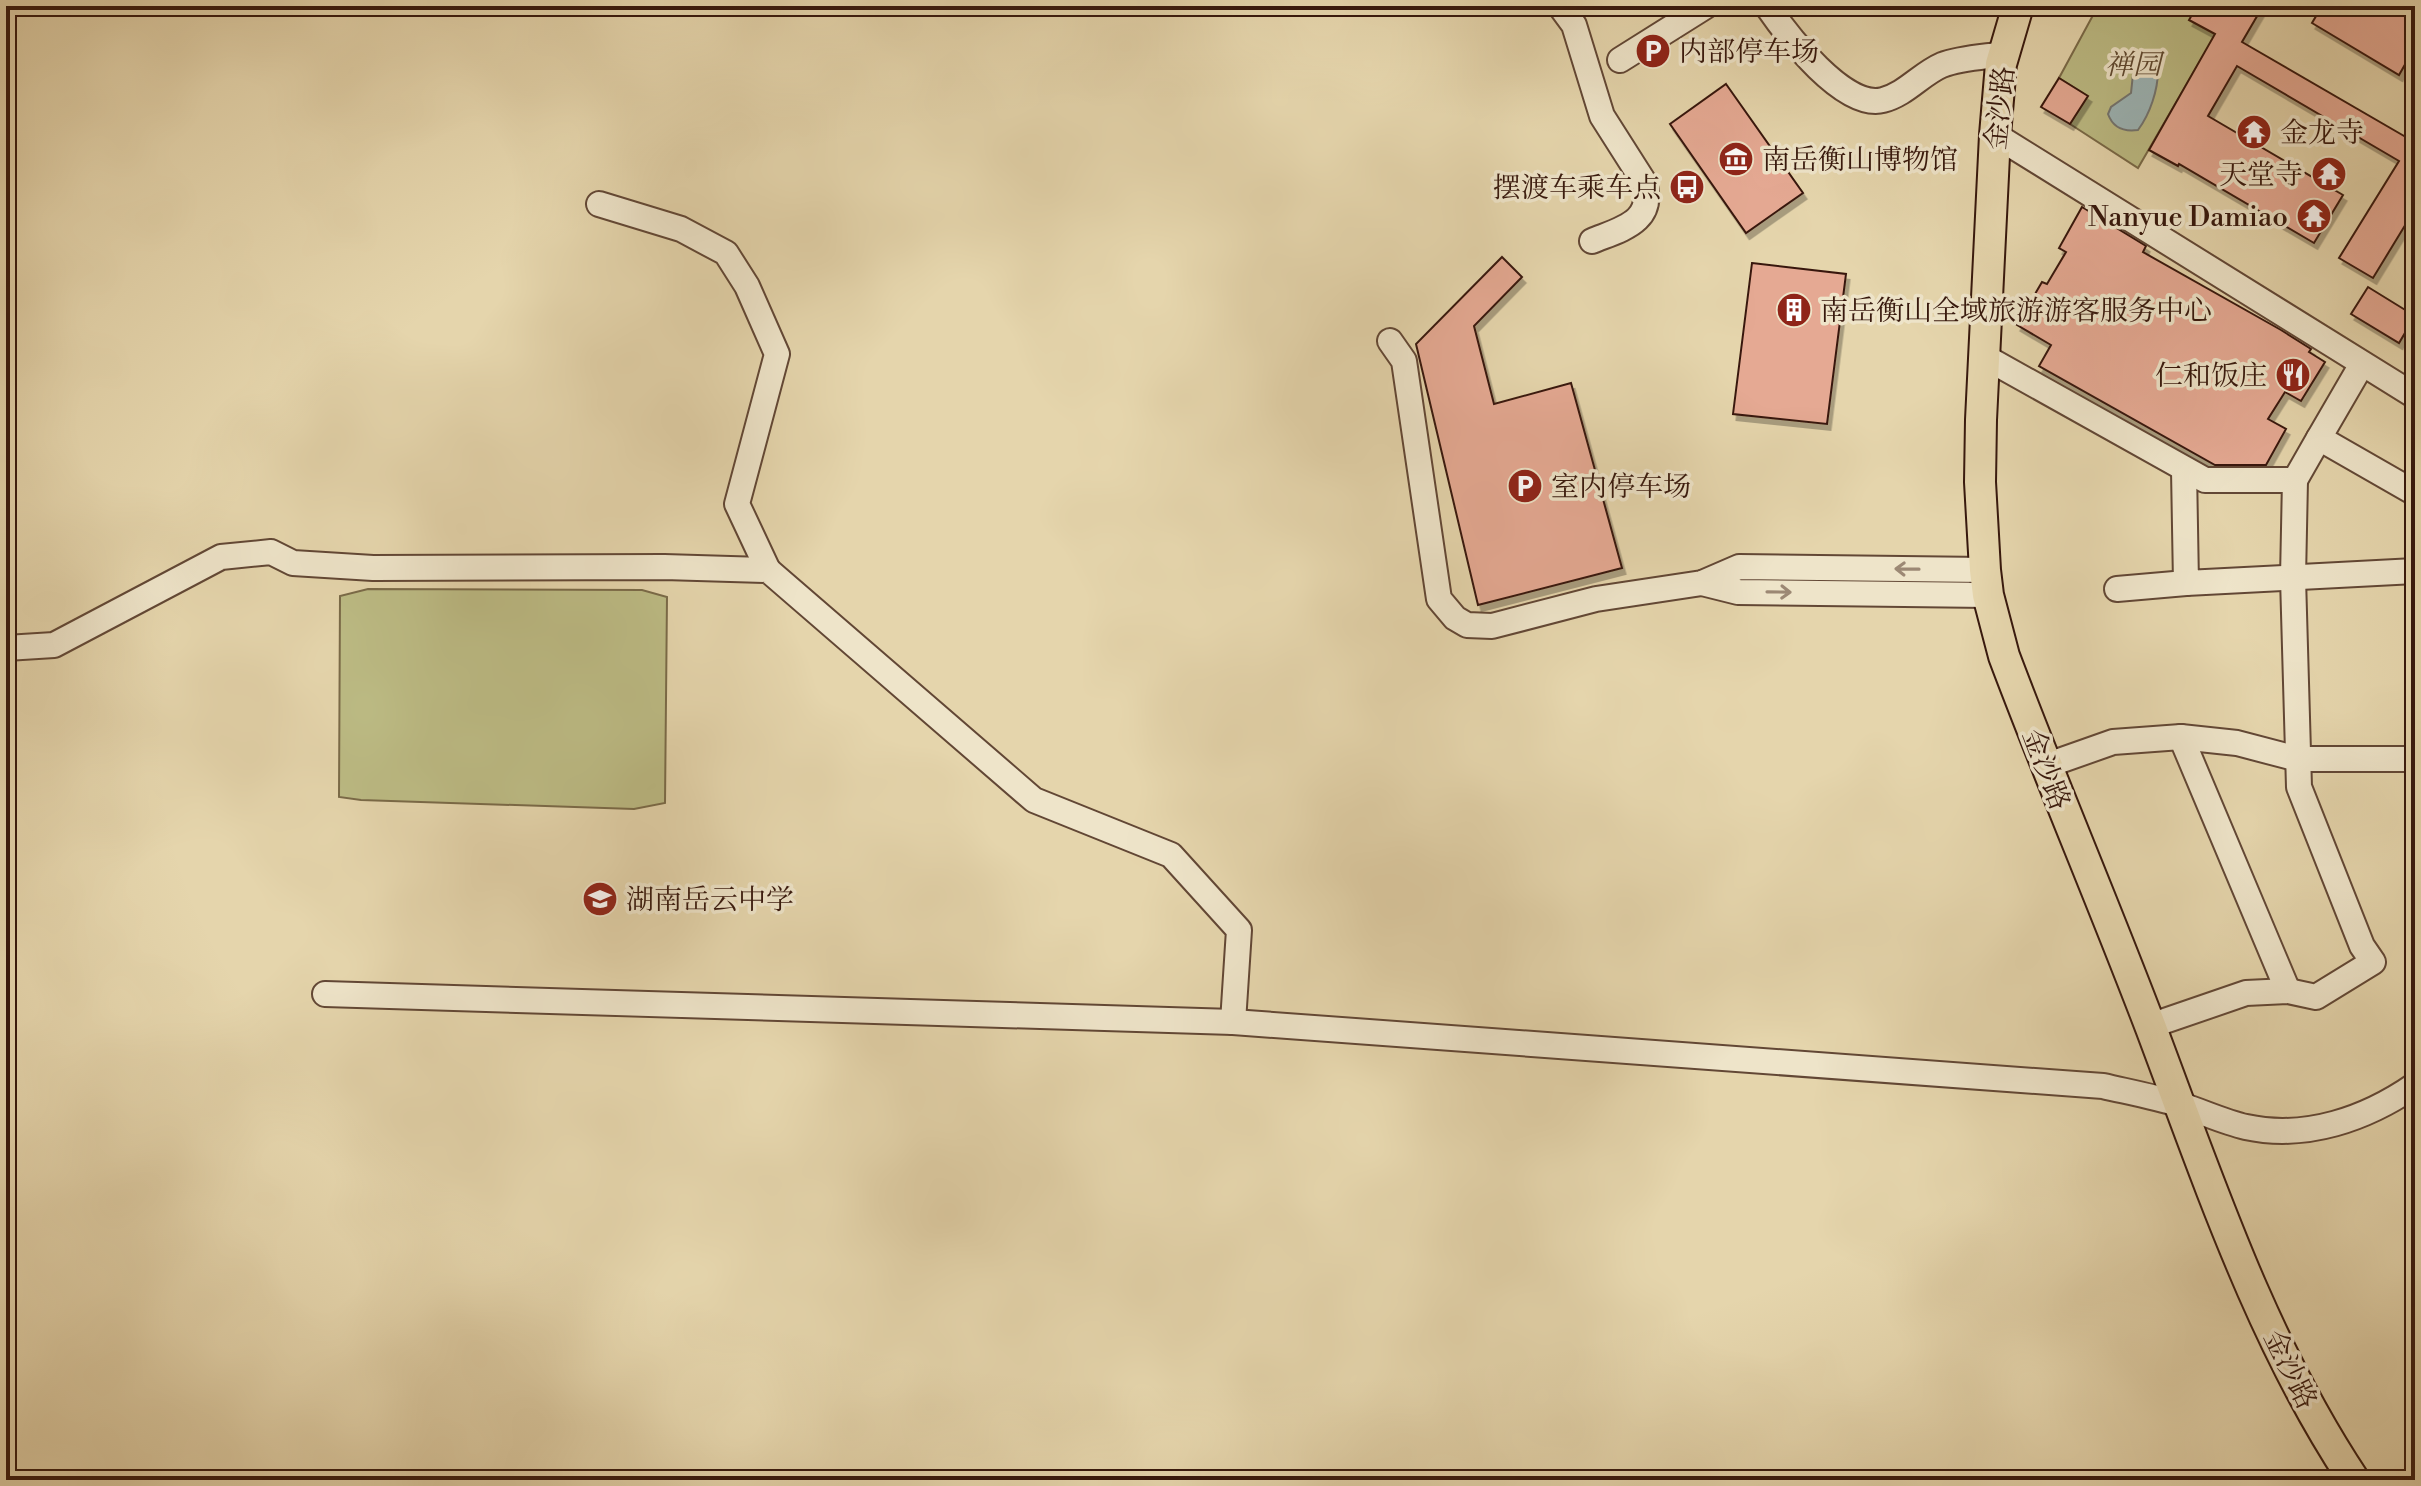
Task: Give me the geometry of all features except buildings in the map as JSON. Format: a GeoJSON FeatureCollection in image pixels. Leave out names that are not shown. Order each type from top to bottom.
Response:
{"type":"FeatureCollection","features":[{"type":"Feature","properties":{"kind":"main road","name":"金沙路"},"geometry":{"type":"LineString","coordinates":[[2018,6],[2004,54],[1995,135],[1983,356],[1980,482],[1986,582],[2004,656],[2242,1269],[2324,1435],[2354,1480]]}},
{"type":"Feature","properties":{"kind":"street"},"geometry":{"type":"LineString","coordinates":[[1620,60],[1706,6]]}},
{"type":"Feature","properties":{"kind":"street"},"geometry":{"type":"LineString","coordinates":[[1767,6],[1796,45],[1825,73],[1852,94],[1868,101],[1898,95],[1943,65],[2004,54]]}},
{"type":"Feature","properties":{"kind":"street"},"geometry":{"type":"LineString","coordinates":[[1572,10],[1602,116],[1644,182],[1647,192],[1642,215],[1631,225],[1592,241]]}},
{"type":"Feature","properties":{"kind":"street"},"geometry":{"type":"LineString","coordinates":[[1995,135],[2415,396]]}},
{"type":"Feature","properties":{"kind":"street"},"geometry":{"type":"LineString","coordinates":[[599,204],[681,229],[726,253],[747,286],[777,354],[737,504],[768,570],[1034,800],[1171,855],[1239,930],[1233,1022]]}},
{"type":"Feature","properties":{"kind":"street"},"geometry":{"type":"LineString","coordinates":[[1390,341],[1399,350],[1406,369],[1439,599],[1455,618],[1467,625],[1492,626],[1516,608],[1702,583],[1738,592],[1986,582]]}},
{"type":"Feature","properties":{"kind":"street"},"geometry":{"type":"LineString","coordinates":[[1983,356],[2205,480],[2295,480]]}},
{"type":"Feature","properties":{"kind":"street"},"geometry":{"type":"LineString","coordinates":[[2150,1026],[2246,993],[2288,991],[2316,997],[2373,962],[2362,946],[2299,787],[2293,578],[2295,480],[2362,364]]}},
{"type":"Feature","properties":{"kind":"street"},"geometry":{"type":"LineString","coordinates":[[2319,438],[2415,493]]}},
{"type":"Feature","properties":{"kind":"street"},"geometry":{"type":"LineString","coordinates":[[2184,470],[2186,583]]}},
{"type":"Feature","properties":{"kind":"street"},"geometry":{"type":"LineString","coordinates":[[6,648],[54,645],[221,557],[271,552],[293,563],[373,568],[664,567],[768,570]]}},
{"type":"Feature","properties":{"kind":"street"},"geometry":{"type":"LineString","coordinates":[[2117,589],[2415,571]]}},
{"type":"Feature","properties":{"kind":"street"},"geometry":{"type":"LineString","coordinates":[[2181,737],[2288,991]]}},
{"type":"Feature","properties":{"kind":"street"},"geometry":{"type":"LineString","coordinates":[[2045,766],[2113,742],[2181,737],[2237,743],[2298,759],[2415,759]]}},
{"type":"Feature","properties":{"kind":"street"},"geometry":{"type":"LineString","coordinates":[[325,994],[1233,1022],[2103,1086],[2179,1104],[2246,1127],[2291,1132],[2360,1116],[2415,1085]]}},
{"type":"Feature","properties":{"kind":"green space","name":"禅园"},"geometry":{"type":"Polygon","coordinates":[[[2098,6],[2232,6],[2138,168],[2070,124],[2087,96],[2059,78],[2098,6]]]}},
{"type":"Feature","properties":{"kind":"green space"},"geometry":{"type":"Polygon","coordinates":[[[368,589],[642,590],[667,597],[665,803],[634,809],[339,797],[340,596],[368,589]]]}},
{"type":"Feature","properties":{"kind":"water"},"geometry":{"type":"Polygon","coordinates":[[[2148,64],[2158,70],[2150,109],[2138,130],[2120,128],[2108,114],[2111,107],[2131,93],[2133,74],[2148,64]]]}},
{"type":"Feature","properties":{"kind":"place","name":"内部停车场"},"geometry":{"type":"Point","coordinates":[1653,51]}},
{"type":"Feature","properties":{"kind":"place","name":"金龙寺"},"geometry":{"type":"Point","coordinates":[2254,132]}},
{"type":"Feature","properties":{"kind":"place","name":"南岳衡山博物馆"},"geometry":{"type":"Point","coordinates":[1736,159]}},
{"type":"Feature","properties":{"kind":"place","name":"天堂寺"},"geometry":{"type":"Point","coordinates":[2329,174]}},
{"type":"Feature","properties":{"kind":"place","name":"摆渡车乘车点"},"geometry":{"type":"Point","coordinates":[1687,187]}},
{"type":"Feature","properties":{"kind":"place","name":"Nanyue Damiao"},"geometry":{"type":"Point","coordinates":[2314,216]}},
{"type":"Feature","properties":{"kind":"place","name":"南岳衡山全域旅游游客服务中心"},"geometry":{"type":"Point","coordinates":[1794,310]}},
{"type":"Feature","properties":{"kind":"place","name":"仁和饭庄"},"geometry":{"type":"Point","coordinates":[2293,375]}},
{"type":"Feature","properties":{"kind":"place","name":"室内停车场"},"geometry":{"type":"Point","coordinates":[1525,486]}},
{"type":"Feature","properties":{"kind":"place","name":"湖南岳云中学"},"geometry":{"type":"Point","coordinates":[600,899]}}]}
